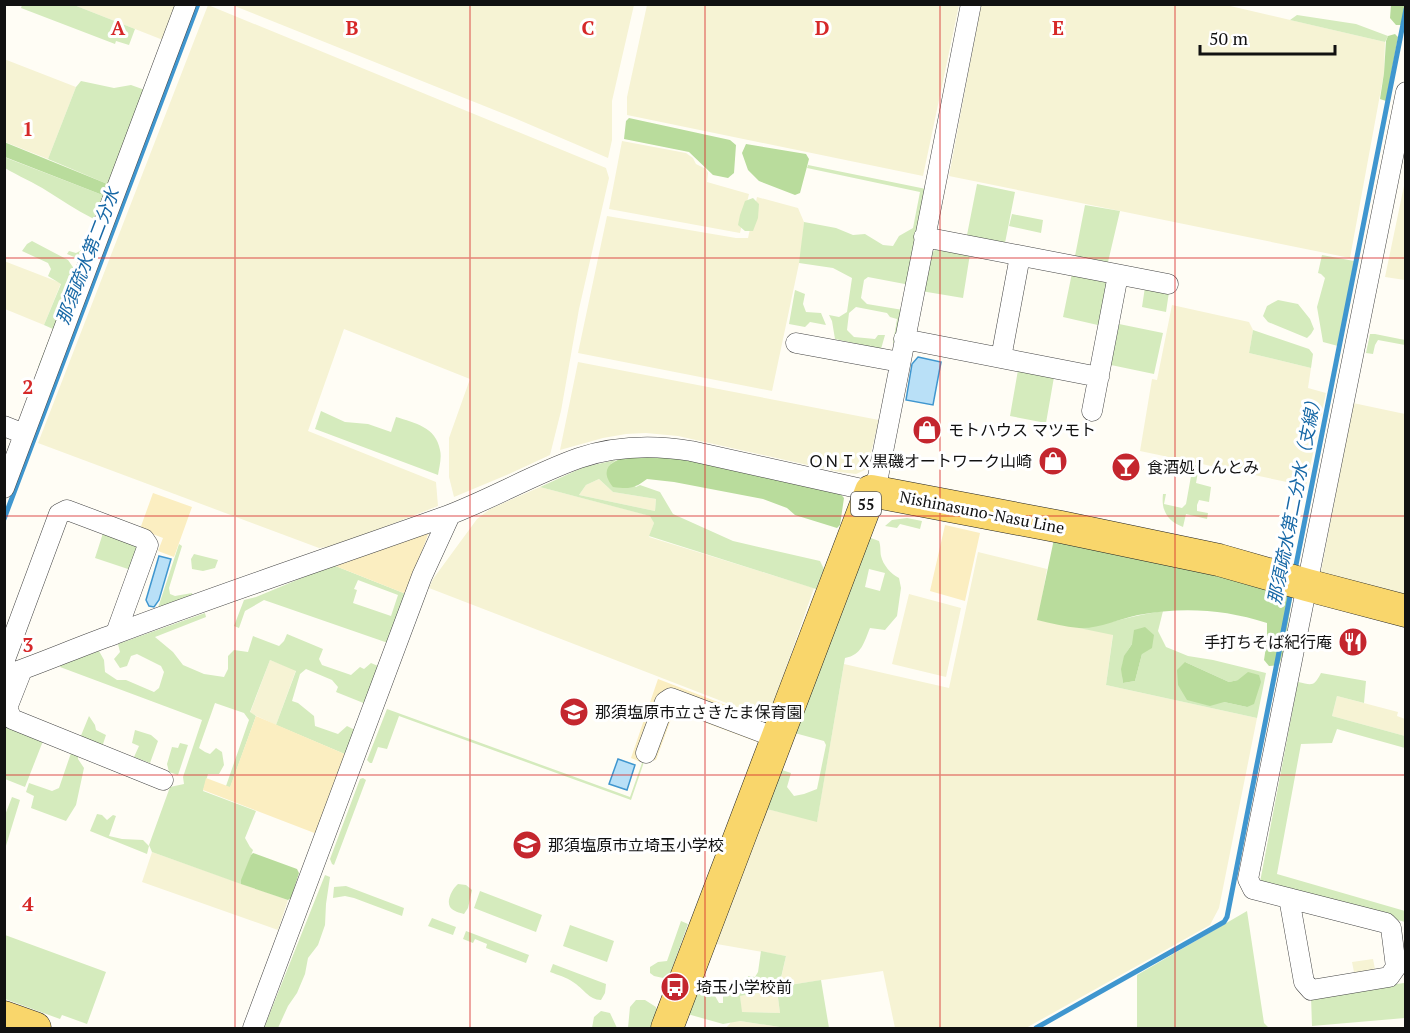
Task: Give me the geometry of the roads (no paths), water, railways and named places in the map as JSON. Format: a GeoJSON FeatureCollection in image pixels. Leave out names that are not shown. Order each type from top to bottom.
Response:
{"type":"FeatureCollection","features":[{"type":"Feature","properties":{"kind":"main road","name":"Nishinasuno-Nasu Line"},"geometry":{"type":"LineString","coordinates":[[871,491],[1219,560],[1406,611]]}},
{"type":"Feature","properties":{"kind":"main road","name":"55"},"geometry":{"type":"LineString","coordinates":[[667,1029],[871,491]]}},
{"type":"Feature","properties":{"kind":"main road"},"geometry":{"type":"LineString","coordinates":[[4,1017],[35,1029]]}},
{"type":"Feature","properties":{"kind":"street"},"geometry":{"type":"LineString","coordinates":[[4,488],[186,4]]}},
{"type":"Feature","properties":{"kind":"street"},"geometry":{"type":"LineString","coordinates":[[10,669],[450,515],[580,458],[619,449],[646,447],[691,451],[871,491],[878,477],[970,4]]}},
{"type":"Feature","properties":{"kind":"street"},"geometry":{"type":"LineString","coordinates":[[1289,898],[1304,982],[1311,990],[1389,977],[1396,967],[1391,928],[1386,923],[1289,898],[1253,889],[1248,879],[1406,92]]}},
{"type":"Feature","properties":{"kind":"street"},"geometry":{"type":"LineString","coordinates":[[924,237],[1168,284]]}},
{"type":"Feature","properties":{"kind":"street"},"geometry":{"type":"LineString","coordinates":[[1001,358],[1020,256]]}},
{"type":"Feature","properties":{"kind":"street"},"geometry":{"type":"LineString","coordinates":[[1092,411],[1119,274]]}},
{"type":"Feature","properties":{"kind":"street"},"geometry":{"type":"LineString","coordinates":[[904,339],[1099,377]]}},
{"type":"Feature","properties":{"kind":"street"},"geometry":{"type":"LineString","coordinates":[[796,343],[900,362]]}},
{"type":"Feature","properties":{"kind":"street"},"geometry":{"type":"LineString","coordinates":[[4,426],[24,434]]}},
{"type":"Feature","properties":{"kind":"street"},"geometry":{"type":"LineString","coordinates":[[116,633],[148,545],[144,539],[67,510],[59,514],[10,669],[7,708],[12,718],[163,780]]}},
{"type":"Feature","properties":{"kind":"street"},"geometry":{"type":"LineString","coordinates":[[253,1029],[422,576],[450,515]]}},
{"type":"Feature","properties":{"kind":"street"},"geometry":{"type":"LineString","coordinates":[[646,753],[665,702],[671,698],[777,738]]}},
{"type":"Feature","properties":{"kind":"water"},"geometry":{"type":"Polygon","coordinates":[[[918,357],[941,362],[933,405],[906,400],[912,364],[918,357]]]}},
{"type":"Feature","properties":{"kind":"water"},"geometry":{"type":"Polygon","coordinates":[[[159,556],[171,559],[159,600],[154,607],[149,606],[146,600],[159,556]]]}},
{"type":"Feature","properties":{"kind":"water"},"geometry":{"type":"Polygon","coordinates":[[[618,759],[635,765],[627,790],[609,784],[618,759]]]}},
{"type":"Feature","properties":{"kind":"waterway","name":"那須疏水第二分水"},"geometry":{"type":"LineString","coordinates":[[4,519],[198,4]]}},
{"type":"Feature","properties":{"kind":"waterway","name":"那須疏水第二分水（支線）"},"geometry":{"type":"LineString","coordinates":[[1295,570],[1406,9]]}},
{"type":"Feature","properties":{"kind":"waterway","name":"那須疏水第二分水（支線）"},"geometry":{"type":"LineString","coordinates":[[1036,1028],[1224,922],[1227,917],[1291,591]]}},
{"type":"Feature","properties":{"kind":"place","name":"モトハウス マツモト"},"geometry":{"type":"Point","coordinates":[927,430]}},
{"type":"Feature","properties":{"kind":"place","name":"ＯＮＩＸ黒磯オートワーク山崎"},"geometry":{"type":"Point","coordinates":[1053,461]}},
{"type":"Feature","properties":{"kind":"place","name":"食酒処しんとみ"},"geometry":{"type":"Point","coordinates":[1126,467]}},
{"type":"Feature","properties":{"kind":"place","name":"手打ちそば紀行庵"},"geometry":{"type":"Point","coordinates":[1353,642]}},
{"type":"Feature","properties":{"kind":"place","name":"那須塩原市立さきたま保育園"},"geometry":{"type":"Point","coordinates":[574,712]}},
{"type":"Feature","properties":{"kind":"place","name":"那須塩原市立埼玉小学校"},"geometry":{"type":"Point","coordinates":[527,845]}},
{"type":"Feature","properties":{"kind":"place","name":"埼玉小学校前"},"geometry":{"type":"Point","coordinates":[675,987]}}]}
